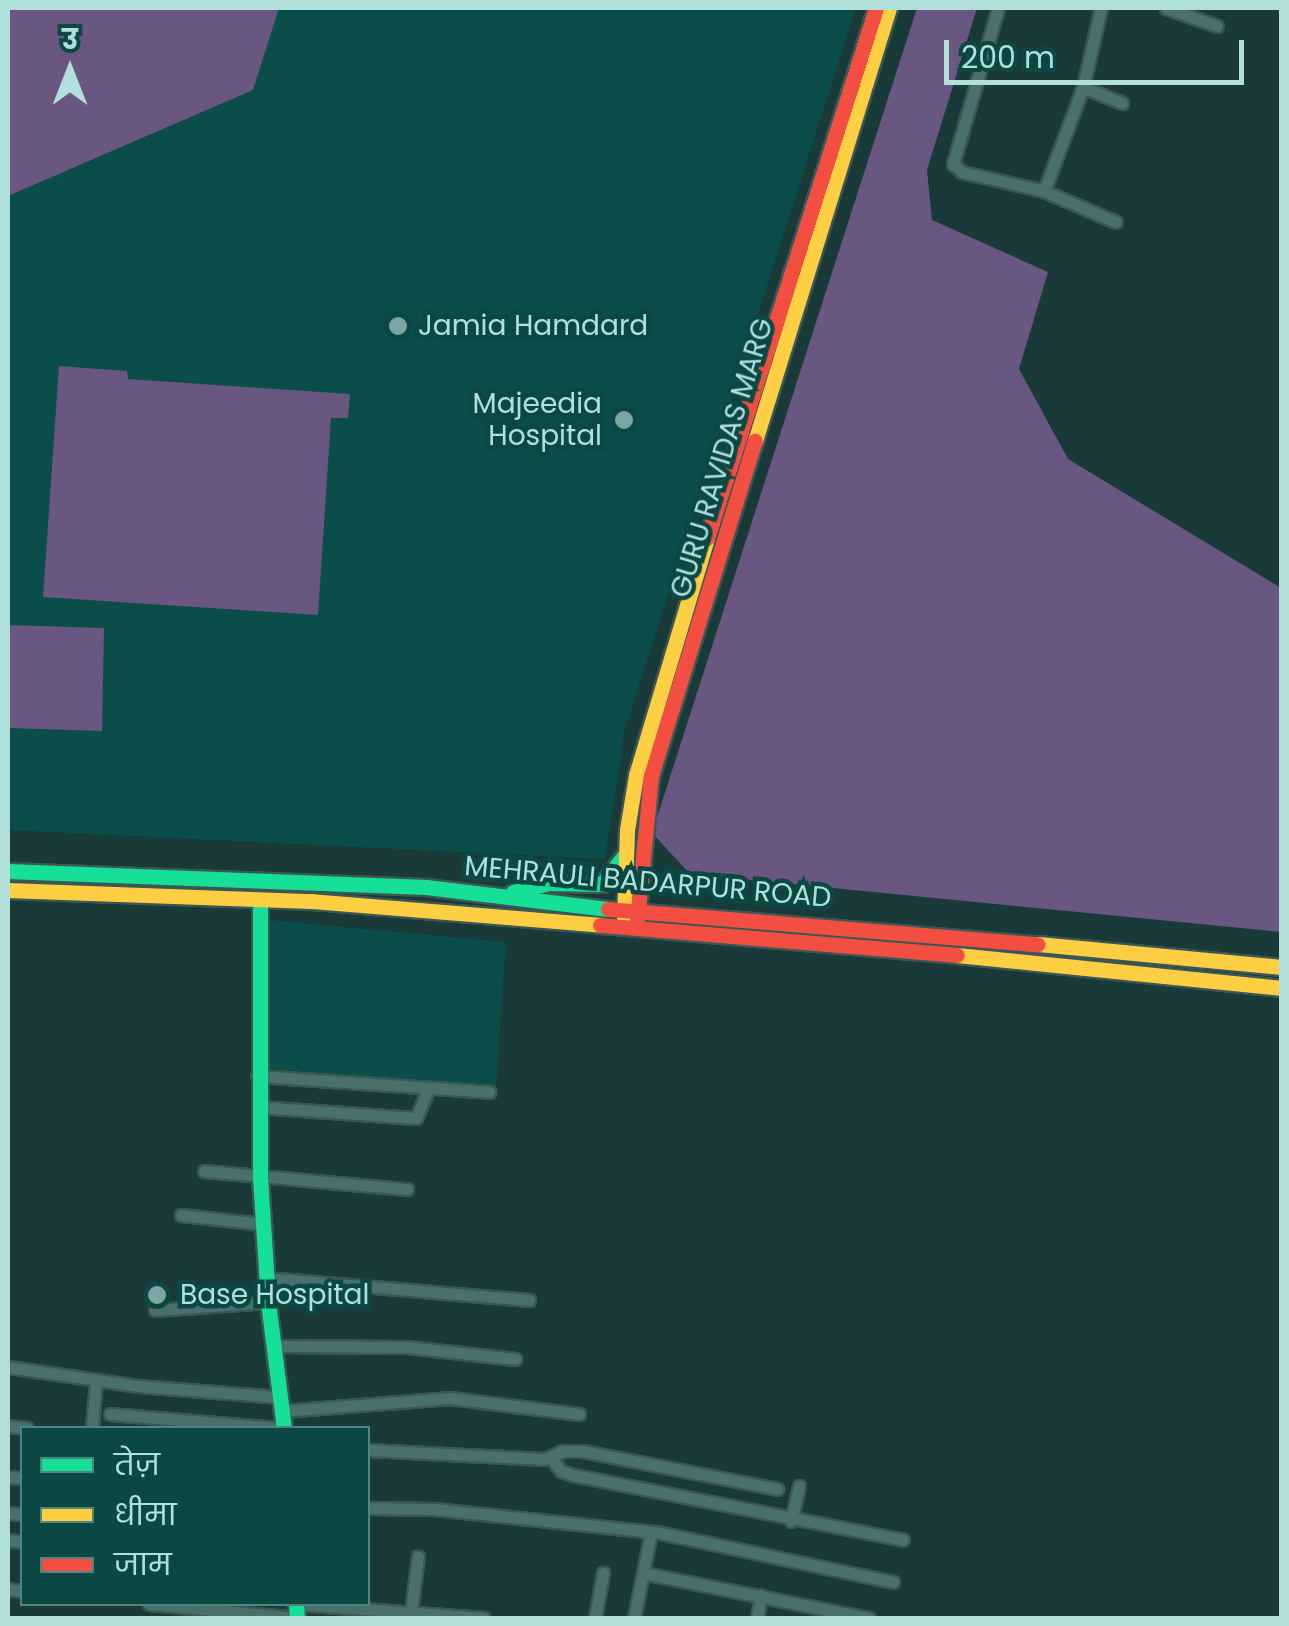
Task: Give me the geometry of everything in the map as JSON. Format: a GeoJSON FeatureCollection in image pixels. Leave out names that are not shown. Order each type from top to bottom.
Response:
{"type":"FeatureCollection","features":[{"type":"Feature","properties":{"kind":"main road","name":"GURU RAVIDAS MARG"},"geometry":{"type":"LineString","coordinates":[[631,910],[626,853],[636,775],[735,443],[876,8]]}},
{"type":"Feature","properties":{"kind":"main road","name":"GURU RAVIDAS MARG"},"geometry":{"type":"LineString","coordinates":[[630,930],[651,776],[889,8]]}},
{"type":"Feature","properties":{"kind":"main road"},"geometry":{"type":"LineString","coordinates":[[508,894],[536,884],[602,884],[626,853]]}},
{"type":"Feature","properties":{"kind":"main road","name":"MEHRAULI BADARPUR ROAD"},"geometry":{"type":"LineString","coordinates":[[8,871],[426,887],[631,910],[876,928],[1282,967]]}},
{"type":"Feature","properties":{"kind":"main road"},"geometry":{"type":"LineString","coordinates":[[152,879],[153,898]]}},
{"type":"Feature","properties":{"kind":"main road","name":"MEHRAULI BADARPUR ROAD"},"geometry":{"type":"LineString","coordinates":[[8,890],[260,901],[1096,967],[1282,988]]}},
{"type":"Feature","properties":{"kind":"main road"},"geometry":{"type":"LineString","coordinates":[[260,901],[260,1177],[280,1426]]}},
{"type":"Feature","properties":{"kind":"street"},"geometry":{"type":"LineString","coordinates":[[998,8],[953,164],[962,172],[1044,192],[1116,222]]}},
{"type":"Feature","properties":{"kind":"street"},"geometry":{"type":"LineString","coordinates":[[1044,192],[1083,86],[1102,8]]}},
{"type":"Feature","properties":{"kind":"street"},"geometry":{"type":"LineString","coordinates":[[1166,8],[1217,26]]}},
{"type":"Feature","properties":{"kind":"street"},"geometry":{"type":"LineString","coordinates":[[1083,86],[1122,103]]}},
{"type":"Feature","properties":{"kind":"street"},"geometry":{"type":"LineString","coordinates":[[257,1076],[488,1092]]}},
{"type":"Feature","properties":{"kind":"street"},"geometry":{"type":"LineString","coordinates":[[258,1107],[416,1118],[429,1088]]}},
{"type":"Feature","properties":{"kind":"street"},"geometry":{"type":"LineString","coordinates":[[204,1172],[407,1189]]}},
{"type":"Feature","properties":{"kind":"street"},"geometry":{"type":"LineString","coordinates":[[181,1214],[264,1224]]}},
{"type":"Feature","properties":{"kind":"street"},"geometry":{"type":"LineString","coordinates":[[266,1278],[530,1300]]}},
{"type":"Feature","properties":{"kind":"street"},"geometry":{"type":"LineString","coordinates":[[155,1310],[268,1302]]}},
{"type":"Feature","properties":{"kind":"street"},"geometry":{"type":"LineString","coordinates":[[276,1346],[407,1348],[516,1359]]}},
{"type":"Feature","properties":{"kind":"street"},"geometry":{"type":"LineString","coordinates":[[8,1367],[281,1404],[450,1398],[579,1414]]}},
{"type":"Feature","properties":{"kind":"street"},"geometry":{"type":"LineString","coordinates":[[92,1426],[96,1380]]}},
{"type":"Feature","properties":{"kind":"street"},"geometry":{"type":"LineString","coordinates":[[110,1414],[256,1426]]}},
{"type":"Feature","properties":{"kind":"street"},"geometry":{"type":"LineString","coordinates":[[370,1450],[552,1459],[563,1452],[582,1450],[777,1489]]}},
{"type":"Feature","properties":{"kind":"street"},"geometry":{"type":"LineString","coordinates":[[552,1459],[564,1473],[791,1521],[903,1540]]}},
{"type":"Feature","properties":{"kind":"street"},"geometry":{"type":"LineString","coordinates":[[791,1521],[799,1486]]}},
{"type":"Feature","properties":{"kind":"street"},"geometry":{"type":"LineString","coordinates":[[370,1508],[434,1509],[652,1532],[893,1582]]}},
{"type":"Feature","properties":{"kind":"street"},"geometry":{"type":"LineString","coordinates":[[634,1618],[652,1532]]}},
{"type":"Feature","properties":{"kind":"street"},"geometry":{"type":"LineString","coordinates":[[412,1612],[418,1556]]}},
{"type":"Feature","properties":{"kind":"street"},"geometry":{"type":"LineString","coordinates":[[642,1572],[869,1618]]}},
{"type":"Feature","properties":{"kind":"street"},"geometry":{"type":"LineString","coordinates":[[595,1618],[604,1573]]}},
{"type":"Feature","properties":{"kind":"street"},"geometry":{"type":"LineString","coordinates":[[757,1618],[760,1596]]}},
{"type":"Feature","properties":{"kind":"street"},"geometry":{"type":"LineString","coordinates":[[169,1606],[287,1618]]}},
{"type":"Feature","properties":{"kind":"street"},"geometry":{"type":"LineString","coordinates":[[360,1606],[483,1618]]}},
{"type":"Feature","properties":{"kind":"shaded area"},"geometry":{"type":"Polygon","coordinates":[[[8,8],[279,8],[253,90],[8,196],[8,8]]]}},
{"type":"Feature","properties":{"kind":"shaded area"},"geometry":{"type":"Polygon","coordinates":[[[279,8],[856,8],[625,729],[605,859],[8,830],[8,196],[253,90],[279,8]]]}},
{"type":"Feature","properties":{"kind":"shaded area"},"geometry":{"type":"Polygon","coordinates":[[[917,8],[977,8],[927,170],[932,220],[1048,272],[1019,369],[1068,459],[1281,588],[1281,932],[690,874],[652,833],[917,8]]]}},
{"type":"Feature","properties":{"kind":"shaded area"},"geometry":{"type":"Polygon","coordinates":[[[59,366],[127,371],[128,379],[350,394],[348,418],[331,418],[318,615],[43,597],[59,366]]]}},
{"type":"Feature","properties":{"kind":"shaded area"},"geometry":{"type":"Polygon","coordinates":[[[8,625],[104,628],[102,731],[8,728],[8,625]]]}},
{"type":"Feature","properties":{"kind":"shaded area"},"geometry":{"type":"Polygon","coordinates":[[[269,920],[506,942],[496,1088],[269,1069],[269,920]]]}},
{"type":"Feature","properties":{"kind":"traffic: fast"},"geometry":{"type":"LineString","coordinates":[[513,892],[549,883],[602,884],[626,853]]}},
{"type":"Feature","properties":{"kind":"traffic: fast"},"geometry":{"type":"LineString","coordinates":[[8,871],[426,887],[608,909]]}},
{"type":"Feature","properties":{"kind":"traffic: fast"},"geometry":{"type":"LineString","coordinates":[[260,901],[260,1177],[268,1302],[284,1426]]}},
{"type":"Feature","properties":{"kind":"traffic: fast"},"geometry":{"type":"LineString","coordinates":[[296,1606],[297,1618]]}},
{"type":"Feature","properties":{"kind":"traffic: slow"},"geometry":{"type":"LineString","coordinates":[[755,441],[889,8]]}},
{"type":"Feature","properties":{"kind":"traffic: slow"},"geometry":{"type":"LineString","coordinates":[[624,920],[627,830],[636,775],[707,538]]}},
{"type":"Feature","properties":{"kind":"traffic: slow"},"geometry":{"type":"LineString","coordinates":[[8,890],[311,901],[600,925]]}},
{"type":"Feature","properties":{"kind":"traffic: slow"},"geometry":{"type":"LineString","coordinates":[[1038,944],[1282,967]]}},
{"type":"Feature","properties":{"kind":"traffic: slow"},"geometry":{"type":"LineString","coordinates":[[957,955],[1282,988]]}},
{"type":"Feature","properties":{"kind":"traffic: jam"},"geometry":{"type":"LineString","coordinates":[[707,538],[876,8]]}},
{"type":"Feature","properties":{"kind":"traffic: jam"},"geometry":{"type":"LineString","coordinates":[[637,921],[651,776],[755,441]]}},
{"type":"Feature","properties":{"kind":"traffic: jam"},"geometry":{"type":"LineString","coordinates":[[608,909],[1038,944]]}},
{"type":"Feature","properties":{"kind":"traffic: jam"},"geometry":{"type":"LineString","coordinates":[[600,925],[957,955]]}},
{"type":"Feature","properties":{"kind":"place","name":"Jamia Hamdard"},"geometry":{"type":"Point","coordinates":[398,326]}},
{"type":"Feature","properties":{"kind":"place","name":"Majeedia Hospital"},"geometry":{"type":"Point","coordinates":[624,420]}},
{"type":"Feature","properties":{"kind":"place","name":"Base Hospital"},"geometry":{"type":"Point","coordinates":[157,1295]}}]}
